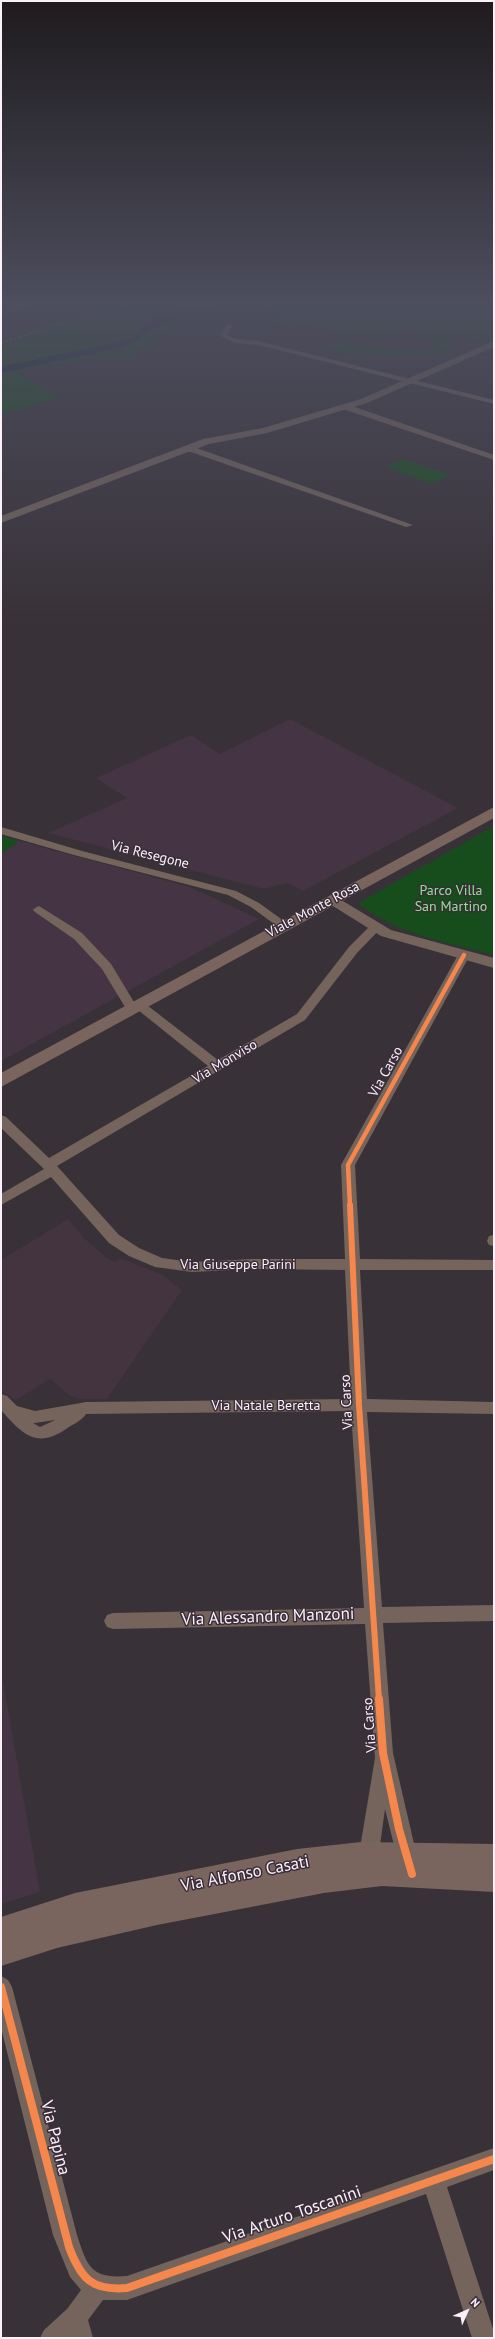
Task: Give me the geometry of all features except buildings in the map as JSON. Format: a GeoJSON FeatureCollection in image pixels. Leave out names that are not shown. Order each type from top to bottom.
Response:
{"type":"FeatureCollection","features":[{"type":"Feature","properties":{"kind":"main road","name":"Viale Monte Rosa"},"geometry":{"type":"LineString","coordinates":[[1,1081],[494,812]]}},
{"type":"Feature","properties":{"kind":"main road","name":"Via Alfonso Casati"},"geometry":{"type":"LineString","coordinates":[[1,1932],[46,1916],[110,1901],[298,1863],[409,1865],[494,1858]]}},
{"type":"Feature","properties":{"kind":"main road","name":"Via Alfonso Casati"},"geometry":{"type":"LineString","coordinates":[[1,1950],[57,1933],[157,1910],[302,1882],[366,1865]]}},
{"type":"Feature","properties":{"kind":"main road","name":"Via Alfonso Casati"},"geometry":{"type":"LineString","coordinates":[[409,1865],[494,1878]]}},
{"type":"Feature","properties":{"kind":"street"},"geometry":{"type":"LineString","coordinates":[[1,520],[217,438],[264,431],[328,413]]}},
{"type":"Feature","properties":{"kind":"street"},"geometry":{"type":"LineString","coordinates":[[361,413],[494,458]]}},
{"type":"Feature","properties":{"kind":"street"},"geometry":{"type":"LineString","coordinates":[[188,448],[409,525]]}},
{"type":"Feature","properties":{"kind":"street","name":"Via Resegone"},"geometry":{"type":"LineString","coordinates":[[1,830],[78,854],[195,882],[232,893],[256,905],[286,926]]}},
{"type":"Feature","properties":{"kind":"street"},"geometry":{"type":"LineString","coordinates":[[333,900],[376,927],[400,937],[494,963]]}},
{"type":"Feature","properties":{"kind":"street"},"geometry":{"type":"LineString","coordinates":[[39,910],[78,936],[107,967],[136,1007],[217,1066]]}},
{"type":"Feature","properties":{"kind":"street","name":"Via Monviso"},"geometry":{"type":"LineString","coordinates":[[1,1200],[50,1168],[217,1066],[301,1017],[353,950],[376,927]]}},
{"type":"Feature","properties":{"kind":"street","name":"Via Carso"},"geometry":{"type":"LineString","coordinates":[[409,1865],[383,1753],[359,1406],[348,1166],[464,955]]}},
{"type":"Feature","properties":{"kind":"street","name":"Via Giuseppe Parini"},"geometry":{"type":"LineString","coordinates":[[1,1110],[12,1130]]}},
{"type":"Feature","properties":{"kind":"street","name":"Via Giuseppe Parini"},"geometry":{"type":"LineString","coordinates":[[1,1120],[50,1168],[114,1239],[134,1252],[160,1263],[192,1267],[253,1264],[352,1266],[494,1265]]}},
{"type":"Feature","properties":{"kind":"street","name":"Via Natale Beretta"},"geometry":{"type":"LineString","coordinates":[[1,1400],[14,1412],[28,1430],[37,1434],[48,1432],[86,1408],[359,1406],[494,1408]]}},
{"type":"Feature","properties":{"kind":"street","name":"Via Alessandro Manzoni"},"geometry":{"type":"LineString","coordinates":[[113,1621],[374,1614],[494,1613]]}},
{"type":"Feature","properties":{"kind":"street","name":"Via Carso"},"geometry":{"type":"LineString","coordinates":[[366,1865],[383,1753]]}},
{"type":"Feature","properties":{"kind":"street","name":"Via Papina"},"geometry":{"type":"LineString","coordinates":[[1,1987],[65,2235],[75,2266],[86,2279],[97,2288]]}},
{"type":"Feature","properties":{"kind":"street","name":"Via Arturo Toscanini"},"geometry":{"type":"LineString","coordinates":[[97,2288],[111,2290],[127,2288],[494,2159]]}},
{"type":"Feature","properties":{"kind":"street"},"geometry":{"type":"LineString","coordinates":[[433,2180],[484,2338]]}},
{"type":"Feature","properties":{"kind":"street"},"geometry":{"type":"LineString","coordinates":[[52,2338],[78,2328],[97,2288]]}},
{"type":"Feature","properties":{"kind":"shaded area"},"geometry":{"type":"Polygon","coordinates":[[[290,719],[458,808],[303,891],[287,883],[264,889],[48,833],[127,798],[96,778],[191,735],[220,754],[290,719]]]}},
{"type":"Feature","properties":{"kind":"shaded area"},"geometry":{"type":"Polygon","coordinates":[[[19,841],[190,887],[259,919],[1,1061],[1,854],[19,841]]]}},
{"type":"Feature","properties":{"kind":"shaded area"},"geometry":{"type":"Polygon","coordinates":[[[68,1219],[85,1239],[114,1262],[120,1258],[163,1275],[182,1290],[107,1399],[80,1399],[70,1396],[50,1379],[16,1400],[1,1391],[1,1260],[68,1219]]]}},
{"type":"Feature","properties":{"kind":"shaded area"},"geometry":{"type":"Polygon","coordinates":[[[1,1670],[40,1892],[1,1904],[1,1670]]]}},
{"type":"Feature","properties":{"kind":"green space"},"geometry":{"type":"Polygon","coordinates":[[[403,459],[451,475],[432,484],[385,467],[403,459]]]}},
{"type":"Feature","properties":{"kind":"green space","name":"Parco Villa San Martino"},"geometry":{"type":"Polygon","coordinates":[[[494,826],[494,955],[440,941],[406,930],[373,914],[358,903],[494,826]]]}},
{"type":"Feature","properties":{"kind":"green space"},"geometry":{"type":"Polygon","coordinates":[[[1,836],[19,841],[1,854],[1,836]]]}},
{"type":"Feature","properties":{"kind":"cycle path"},"geometry":{"type":"LineString","coordinates":[[412,1874],[399,1829],[383,1753],[359,1405],[348,1165],[464,955]]}},
{"type":"Feature","properties":{"kind":"cycle path"},"geometry":{"type":"LineString","coordinates":[[1,1987],[65,2235],[78,2269],[91,2283],[101,2287],[112,2289],[127,2288],[494,2159]]}}]}
